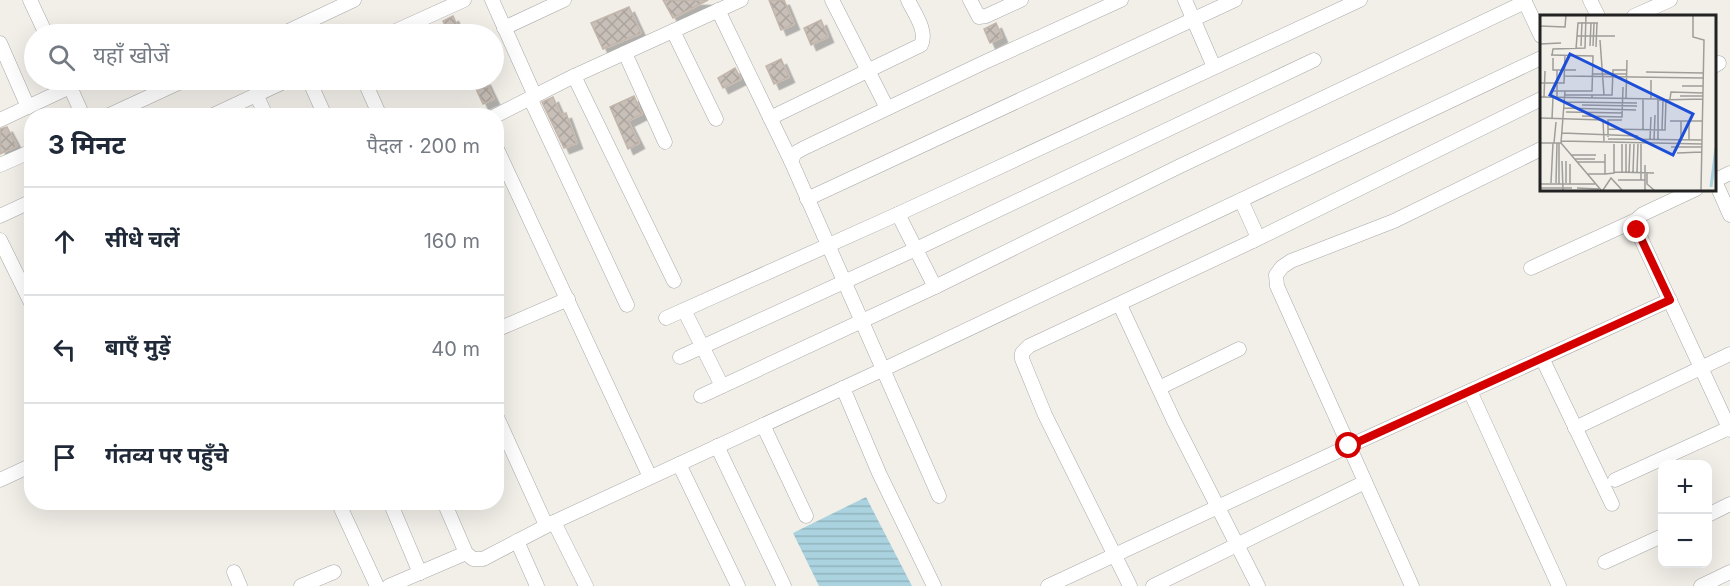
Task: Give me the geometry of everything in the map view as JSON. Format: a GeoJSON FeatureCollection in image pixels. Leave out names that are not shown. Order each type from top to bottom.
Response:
{"type":"FeatureCollection","features":[{"type":"Feature","properties":{"kind":"street"},"geometry":{"type":"LineString","coordinates":[[30,0],[41,24]]}},
{"type":"Feature","properties":{"kind":"street"},"geometry":{"type":"LineString","coordinates":[[303,24],[354,0]]}},
{"type":"Feature","properties":{"kind":"street"},"geometry":{"type":"LineString","coordinates":[[411,24],[464,0]]}},
{"type":"Feature","properties":{"kind":"street"},"geometry":{"type":"LineString","coordinates":[[492,0],[502,24]]}},
{"type":"Feature","properties":{"kind":"street"},"geometry":{"type":"LineString","coordinates":[[564,0],[504,28],[532,97],[627,305]]}},
{"type":"Feature","properties":{"kind":"street"},"geometry":{"type":"LineString","coordinates":[[504,111],[574,76],[741,0]]}},
{"type":"Feature","properties":{"kind":"street"},"geometry":{"type":"LineString","coordinates":[[832,0],[887,108]]}},
{"type":"Feature","properties":{"kind":"street"},"geometry":{"type":"LineString","coordinates":[[770,118],[921,45],[924,39],[923,33],[908,0]]}},
{"type":"Feature","properties":{"kind":"street"},"geometry":{"type":"LineString","coordinates":[[970,0],[979,17],[1021,0]]}},
{"type":"Feature","properties":{"kind":"street"},"geometry":{"type":"LineString","coordinates":[[791,161],[795,153],[804,147],[1121,0]]}},
{"type":"Feature","properties":{"kind":"street"},"geometry":{"type":"LineString","coordinates":[[1185,0],[1214,67]]}},
{"type":"Feature","properties":{"kind":"street"},"geometry":{"type":"LineString","coordinates":[[807,199],[1235,0]]}},
{"type":"Feature","properties":{"kind":"street"},"geometry":{"type":"LineString","coordinates":[[666,318],[898,214],[1360,0]]}},
{"type":"Feature","properties":{"kind":"street"},"geometry":{"type":"LineString","coordinates":[[1590,0],[1598,15]]}},
{"type":"Feature","properties":{"kind":"street"},"geometry":{"type":"LineString","coordinates":[[701,396],[934,287],[1167,172],[1524,1],[1540,34]]}},
{"type":"Feature","properties":{"kind":"street"},"geometry":{"type":"LineString","coordinates":[[1639,15],[1665,1]]}},
{"type":"Feature","properties":{"kind":"street"},"geometry":{"type":"LineString","coordinates":[[718,10],[791,161],[939,496]]}},
{"type":"Feature","properties":{"kind":"street"},"geometry":{"type":"LineString","coordinates":[[673,31],[716,119]]}},
{"type":"Feature","properties":{"kind":"street"},"geometry":{"type":"LineString","coordinates":[[0,43],[28,107],[57,90]]}},
{"type":"Feature","properties":{"kind":"street"},"geometry":{"type":"LineString","coordinates":[[625,53],[666,142]]}},
{"type":"Feature","properties":{"kind":"street"},"geometry":{"type":"LineString","coordinates":[[447,510],[466,553],[473,559],[483,559],[550,524],[882,370],[1540,58]]}},
{"type":"Feature","properties":{"kind":"street"},"geometry":{"type":"LineString","coordinates":[[680,357],[916,249],[1314,60]]}},
{"type":"Feature","properties":{"kind":"street"},"geometry":{"type":"LineString","coordinates":[[574,76],[674,281]]}},
{"type":"Feature","properties":{"kind":"street"},"geometry":{"type":"LineString","coordinates":[[72,90],[80,108]]}},
{"type":"Feature","properties":{"kind":"street"},"geometry":{"type":"LineString","coordinates":[[124,108],[163,90]]}},
{"type":"Feature","properties":{"kind":"street"},"geometry":{"type":"LineString","coordinates":[[227,108],[265,90]]}},
{"type":"Feature","properties":{"kind":"street"},"geometry":{"type":"LineString","coordinates":[[313,90],[321,108]]}},
{"type":"Feature","properties":{"kind":"street"},"geometry":{"type":"LineString","coordinates":[[368,90],[376,108]]}},
{"type":"Feature","properties":{"kind":"street"},"geometry":{"type":"LineString","coordinates":[[256,94],[262,108]]}},
{"type":"Feature","properties":{"kind":"street"},"geometry":{"type":"LineString","coordinates":[[1130,586],[1045,415],[1022,359],[1022,353],[1029,346],[1253,242],[1540,99]]}},
{"type":"Feature","properties":{"kind":"street"},"geometry":{"type":"LineString","coordinates":[[0,120],[24,109]]}},
{"type":"Feature","properties":{"kind":"street"},"geometry":{"type":"LineString","coordinates":[[1412,586],[1277,286],[1276,275],[1291,261],[1394,221],[1540,149]]}},
{"type":"Feature","properties":{"kind":"street"},"geometry":{"type":"LineString","coordinates":[[0,165],[24,154]]}},
{"type":"Feature","properties":{"kind":"street"},"geometry":{"type":"LineString","coordinates":[[504,164],[650,477]]}},
{"type":"Feature","properties":{"kind":"street"},"geometry":{"type":"LineString","coordinates":[[1715,180],[1730,173]]}},
{"type":"Feature","properties":{"kind":"street"},"geometry":{"type":"LineString","coordinates":[[1715,182],[1730,215]]}},
{"type":"Feature","properties":{"kind":"street"},"geometry":{"type":"LineString","coordinates":[[1531,268],[1636,220],[1643,214],[1694,190]]}},
{"type":"Feature","properties":{"kind":"street"},"geometry":{"type":"LineString","coordinates":[[1241,200],[1255,231],[1256,236],[1253,242]]}},
{"type":"Feature","properties":{"kind":"street"},"geometry":{"type":"LineString","coordinates":[[0,216],[24,205]]}},
{"type":"Feature","properties":{"kind":"street"},"geometry":{"type":"LineString","coordinates":[[898,214],[934,287]]}},
{"type":"Feature","properties":{"kind":"street"},"geometry":{"type":"LineString","coordinates":[[1616,480],[1729,429],[1637,230],[1636,220]]}},
{"type":"Feature","properties":{"kind":"street"},"geometry":{"type":"LineString","coordinates":[[0,240],[24,289]]}},
{"type":"Feature","properties":{"kind":"street"},"geometry":{"type":"LineString","coordinates":[[504,327],[568,299]]}},
{"type":"Feature","properties":{"kind":"street"},"geometry":{"type":"LineString","coordinates":[[1048,586],[1670,300]]}},
{"type":"Feature","properties":{"kind":"street"},"geometry":{"type":"LineString","coordinates":[[1120,305],[1258,586]]}},
{"type":"Feature","properties":{"kind":"street"},"geometry":{"type":"LineString","coordinates":[[684,310],[722,386]]}},
{"type":"Feature","properties":{"kind":"street"},"geometry":{"type":"LineString","coordinates":[[1159,388],[1239,349]]}},
{"type":"Feature","properties":{"kind":"street"},"geometry":{"type":"LineString","coordinates":[[1575,428],[1730,354]]}},
{"type":"Feature","properties":{"kind":"street"},"geometry":{"type":"LineString","coordinates":[[1542,358],[1612,504]]}},
{"type":"Feature","properties":{"kind":"street"},"geometry":{"type":"LineString","coordinates":[[843,388],[879,473],[934,586]]}},
{"type":"Feature","properties":{"kind":"street"},"geometry":{"type":"LineString","coordinates":[[1470,391],[1559,586]]}},
{"type":"Feature","properties":{"kind":"street"},"geometry":{"type":"LineString","coordinates":[[763,425],[806,516]]}},
{"type":"Feature","properties":{"kind":"street"},"geometry":{"type":"LineString","coordinates":[[504,431],[550,524],[586,586]]}},
{"type":"Feature","properties":{"kind":"street"},"geometry":{"type":"LineString","coordinates":[[717,446],[784,586]]}},
{"type":"Feature","properties":{"kind":"street"},"geometry":{"type":"LineString","coordinates":[[679,464],[738,586]]}},
{"type":"Feature","properties":{"kind":"street"},"geometry":{"type":"LineString","coordinates":[[1,478],[24,468]]}},
{"type":"Feature","properties":{"kind":"street"},"geometry":{"type":"LineString","coordinates":[[1153,586],[1365,482]]}},
{"type":"Feature","properties":{"kind":"street"},"geometry":{"type":"LineString","coordinates":[[1709,514],[1730,504]]}},
{"type":"Feature","properties":{"kind":"street"},"geometry":{"type":"LineString","coordinates":[[342,510],[377,586]]}},
{"type":"Feature","properties":{"kind":"street"},"geometry":{"type":"LineString","coordinates":[[393,510],[420,573]]}},
{"type":"Feature","properties":{"kind":"street"},"geometry":{"type":"LineString","coordinates":[[1605,562],[1658,538]]}},
{"type":"Feature","properties":{"kind":"street"},"geometry":{"type":"LineString","coordinates":[[517,541],[537,586]]}},
{"type":"Feature","properties":{"kind":"street"},"geometry":{"type":"LineString","coordinates":[[389,586],[466,553]]}},
{"type":"Feature","properties":{"kind":"street"},"geometry":{"type":"LineString","coordinates":[[234,572],[240,586]]}},
{"type":"Feature","properties":{"kind":"street"},"geometry":{"type":"LineString","coordinates":[[301,586],[334,572]]}},
{"type":"Feature","properties":{"kind":"street"},"geometry":{"type":"LineString","coordinates":[[1701,586],[1730,572]]}},
{"type":"Feature","properties":{"kind":"water"},"geometry":{"type":"Polygon","coordinates":[[[866,497],[912,586],[819,586],[793,533],[866,497]]]}},
{"type":"Feature","properties":{"kind":"building"},"geometry":{"type":"Polygon","coordinates":[[[663,0],[708,0],[673,18],[663,0]]]}},
{"type":"Feature","properties":{"kind":"building"},"geometry":{"type":"Polygon","coordinates":[[[769,0],[784,0],[794,24],[781,30],[769,0]]]}},
{"type":"Feature","properties":{"kind":"building"},"geometry":{"type":"Polygon","coordinates":[[[629,7],[641,33],[603,49],[591,23],[629,7]]]}},
{"type":"Feature","properties":{"kind":"building"},"geometry":{"type":"Polygon","coordinates":[[[453,16],[457,24],[444,24],[443,21],[453,16]]]}},
{"type":"Feature","properties":{"kind":"building"},"geometry":{"type":"Polygon","coordinates":[[[821,20],[828,37],[811,45],[804,28],[821,20]]]}},
{"type":"Feature","properties":{"kind":"building"},"geometry":{"type":"Polygon","coordinates":[[[996,23],[1002,37],[990,43],[984,29],[996,23]]]}},
{"type":"Feature","properties":{"kind":"building"},"geometry":{"type":"Polygon","coordinates":[[[781,59],[789,77],[774,84],[766,66],[781,59]]]}},
{"type":"Feature","properties":{"kind":"building"},"geometry":{"type":"Polygon","coordinates":[[[735,68],[741,79],[723,88],[718,78],[735,68]]]}},
{"type":"Feature","properties":{"kind":"building"},"geometry":{"type":"Polygon","coordinates":[[[477,90],[490,90],[494,99],[483,104],[477,90]]]}},
{"type":"Feature","properties":{"kind":"building"},"geometry":{"type":"Polygon","coordinates":[[[634,96],[642,114],[628,121],[639,143],[628,149],[610,107],[634,96]]]}},
{"type":"Feature","properties":{"kind":"building"},"geometry":{"type":"Polygon","coordinates":[[[553,97],[561,115],[566,113],[577,143],[564,148],[542,102],[553,97]]]}},
{"type":"Feature","properties":{"kind":"building"},"geometry":{"type":"Polygon","coordinates":[[[7,127],[17,146],[0,154],[0,129],[7,127]]]}},
{"type":"Feature","properties":{"kind":"route"},"geometry":{"type":"LineString","coordinates":[[1349,446],[1670,300],[1637,230]]}}]}
